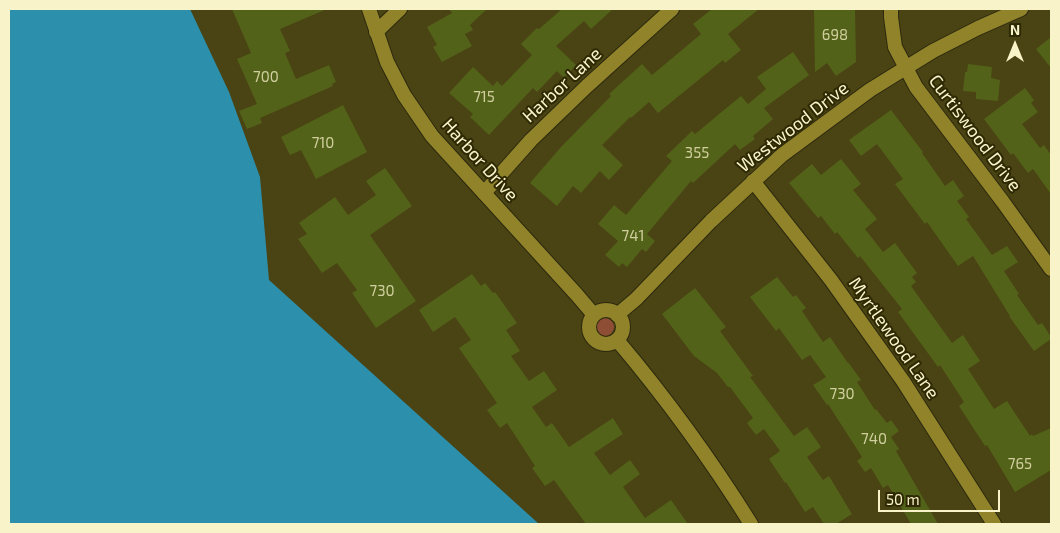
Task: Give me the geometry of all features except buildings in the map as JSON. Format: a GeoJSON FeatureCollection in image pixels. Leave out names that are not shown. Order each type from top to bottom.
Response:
{"type":"FeatureCollection","features":[{"type":"Feature","properties":{"kind":"street","name":"Harbor Drive"},"geometry":{"type":"LineString","coordinates":[[369,9],[387,62],[404,96],[432,136],[594,315]]}},
{"type":"Feature","properties":{"kind":"street"},"geometry":{"type":"LineString","coordinates":[[376,32],[400,9]]}},
{"type":"Feature","properties":{"kind":"street","name":"Harbor Lane"},"geometry":{"type":"LineString","coordinates":[[484,193],[531,140],[672,9]]}},
{"type":"Feature","properties":{"kind":"street","name":"Curtiswood Drive"},"geometry":{"type":"LineString","coordinates":[[891,9],[895,47],[916,87],[1051,269]]}},
{"type":"Feature","properties":{"kind":"street","name":"Westwood Drive"},"geometry":{"type":"LineString","coordinates":[[617,315],[636,299],[711,221],[782,154],[870,90],[933,51],[1021,9]]}},
{"type":"Feature","properties":{"kind":"street","name":"Myrtlewood Lane"},"geometry":{"type":"LineString","coordinates":[[753,181],[831,280],[903,381],[994,524]]}},
{"type":"Feature","properties":{"kind":"street"},"geometry":{"type":"LineString","coordinates":[[603,310],[617,315],[622,324],[622,332],[619,338],[606,344],[599,343],[590,334],[589,322],[594,315],[603,310]]}},
{"type":"Feature","properties":{"kind":"street"},"geometry":{"type":"LineString","coordinates":[[617,340],[700,448],[751,524]]}},
{"type":"Feature","properties":{"kind":"shaded area"},"geometry":{"type":"Polygon","coordinates":[[[601,318],[609,318],[614,323],[612,334],[601,336],[596,331],[596,323],[601,318]]]}},
{"type":"Feature","properties":{"kind":"water"},"geometry":{"type":"Polygon","coordinates":[[[9,9],[190,9],[229,92],[260,177],[269,280],[539,524],[9,524],[9,9]]]}}]}
